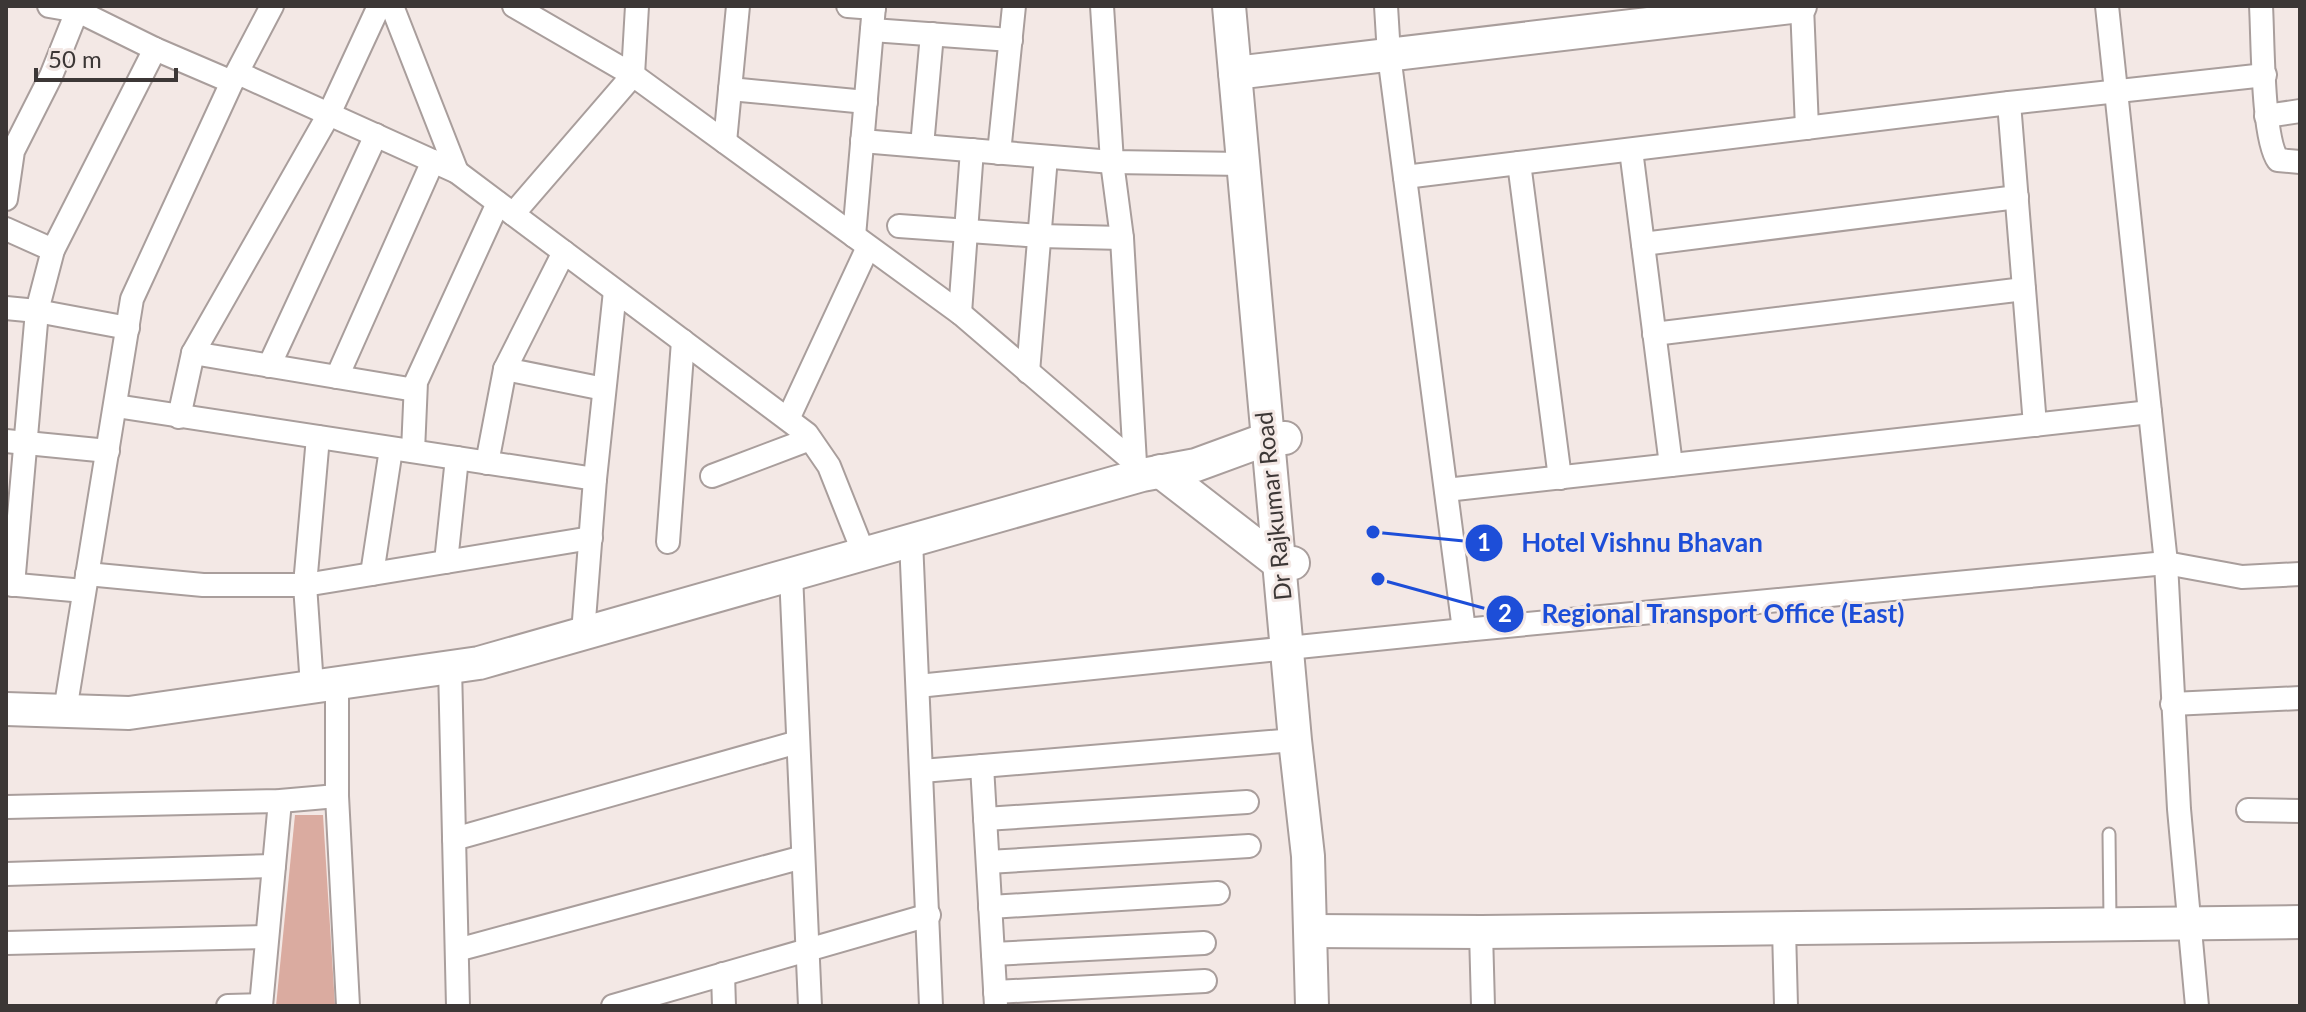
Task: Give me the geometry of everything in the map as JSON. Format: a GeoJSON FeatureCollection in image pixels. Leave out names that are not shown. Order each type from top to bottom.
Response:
{"type":"FeatureCollection","features":[{"type":"Feature","properties":{"kind":"street"},"geometry":{"type":"LineString","coordinates":[[49,6],[79,8],[155,49],[329,114],[457,172],[788,419],[810,439],[829,466],[864,554]]}},
{"type":"Feature","properties":{"kind":"street"},"geometry":{"type":"LineString","coordinates":[[179,417],[193,353],[329,114],[379,6]]}},
{"type":"Feature","properties":{"kind":"street"},"geometry":{"type":"LineString","coordinates":[[392,6],[457,172]]}},
{"type":"Feature","properties":{"kind":"street"},"geometry":{"type":"LineString","coordinates":[[372,574],[416,382],[506,209],[633,75],[637,6]]}},
{"type":"Feature","properties":{"kind":"street"},"geometry":{"type":"LineString","coordinates":[[725,142],[738,6]]}},
{"type":"Feature","properties":{"kind":"street"},"geometry":{"type":"LineString","coordinates":[[848,6],[932,34],[1011,40]]}},
{"type":"Feature","properties":{"kind":"street"},"geometry":{"type":"LineString","coordinates":[[999,153],[1014,6]]}},
{"type":"Feature","properties":{"kind":"street"},"geometry":{"type":"LineString","coordinates":[[1102,6],[1112,162],[1146,470]]}},
{"type":"Feature","properties":{"kind":"street","name":"Dr Rajkumar Road"},"geometry":{"type":"LineString","coordinates":[[1229,6],[1244,72],[1276,438]]}},
{"type":"Feature","properties":{"kind":"street","name":"Dr Rajkumar Road"},"geometry":{"type":"LineString","coordinates":[[1248,6],[1243,164],[1276,438],[1297,648],[1326,852],[1312,1006]]}},
{"type":"Feature","properties":{"kind":"street"},"geometry":{"type":"LineString","coordinates":[[1386,6],[1389,55],[1464,630]]}},
{"type":"Feature","properties":{"kind":"street"},"geometry":{"type":"LineString","coordinates":[[1244,72],[1801,6],[1807,128]]}},
{"type":"Feature","properties":{"kind":"street"},"geometry":{"type":"LineString","coordinates":[[2107,6],[2166,563],[2172,704],[2197,1006]]}},
{"type":"Feature","properties":{"kind":"street"},"geometry":{"type":"LineString","coordinates":[[2261,6],[2266,116],[2272,152],[2278,160],[2300,162]]}},
{"type":"Feature","properties":{"kind":"street"},"geometry":{"type":"LineString","coordinates":[[6,199],[10,151],[51,76],[79,8]]}},
{"type":"Feature","properties":{"kind":"street"},"geometry":{"type":"LineString","coordinates":[[65,711],[132,299],[235,78],[264,8]]}},
{"type":"Feature","properties":{"kind":"street"},"geometry":{"type":"LineString","coordinates":[[521,8],[633,75],[960,313],[1146,470],[1288,564]]}},
{"type":"Feature","properties":{"kind":"street"},"geometry":{"type":"LineString","coordinates":[[788,419],[861,242],[862,141],[874,15]]}},
{"type":"Feature","properties":{"kind":"street"},"geometry":{"type":"LineString","coordinates":[[922,146],[932,34]]}},
{"type":"Feature","properties":{"kind":"street"},"geometry":{"type":"LineString","coordinates":[[155,49],[53,250],[37,311],[15,442],[9,584],[305,585],[591,538]]}},
{"type":"Feature","properties":{"kind":"street"},"geometry":{"type":"LineString","coordinates":[[1405,177],[2265,75]]}},
{"type":"Feature","properties":{"kind":"street"},"geometry":{"type":"LineString","coordinates":[[730,89],[866,102]]}},
{"type":"Feature","properties":{"kind":"street"},"geometry":{"type":"LineString","coordinates":[[2009,103],[2035,425]]}},
{"type":"Feature","properties":{"kind":"street"},"geometry":{"type":"LineString","coordinates":[[2266,116],[2300,111]]}},
{"type":"Feature","properties":{"kind":"street"},"geometry":{"type":"LineString","coordinates":[[269,366],[376,135]]}},
{"type":"Feature","properties":{"kind":"street"},"geometry":{"type":"LineString","coordinates":[[862,141],[1112,162],[1243,164]]}},
{"type":"Feature","properties":{"kind":"street"},"geometry":{"type":"LineString","coordinates":[[960,313],[972,150]]}},
{"type":"Feature","properties":{"kind":"street"},"geometry":{"type":"LineString","coordinates":[[1631,150],[1671,465]]}},
{"type":"Feature","properties":{"kind":"street"},"geometry":{"type":"LineString","coordinates":[[1028,372],[1046,157]]}},
{"type":"Feature","properties":{"kind":"street"},"geometry":{"type":"LineString","coordinates":[[337,377],[433,161]]}},
{"type":"Feature","properties":{"kind":"street"},"geometry":{"type":"LineString","coordinates":[[1519,163],[1560,478]]}},
{"type":"Feature","properties":{"kind":"street"},"geometry":{"type":"LineString","coordinates":[[1643,244],[2017,197]]}},
{"type":"Feature","properties":{"kind":"street"},"geometry":{"type":"LineString","coordinates":[[899,226],[1040,236],[1122,238]]}},
{"type":"Feature","properties":{"kind":"street"},"geometry":{"type":"LineString","coordinates":[[6,229],[53,250]]}},
{"type":"Feature","properties":{"kind":"street"},"geometry":{"type":"LineString","coordinates":[[487,463],[505,369],[564,252]]}},
{"type":"Feature","properties":{"kind":"street"},"geometry":{"type":"LineString","coordinates":[[1654,334],[2024,289]]}},
{"type":"Feature","properties":{"kind":"street"},"geometry":{"type":"LineString","coordinates":[[583,633],[615,291]]}},
{"type":"Feature","properties":{"kind":"street"},"geometry":{"type":"LineString","coordinates":[[6,308],[128,328]]}},
{"type":"Feature","properties":{"kind":"street"},"geometry":{"type":"LineString","coordinates":[[668,542],[683,341]]}},
{"type":"Feature","properties":{"kind":"street"},"geometry":{"type":"LineString","coordinates":[[193,353],[415,390]]}},
{"type":"Feature","properties":{"kind":"street"},"geometry":{"type":"LineString","coordinates":[[505,369],[604,389]]}},
{"type":"Feature","properties":{"kind":"street"},"geometry":{"type":"LineString","coordinates":[[116,406],[595,479]]}},
{"type":"Feature","properties":{"kind":"street"},"geometry":{"type":"LineString","coordinates":[[1446,490],[2150,412]]}},
{"type":"Feature","properties":{"kind":"street"},"geometry":{"type":"LineString","coordinates":[[318,437],[305,585],[325,685],[337,796],[348,1006]]}},
{"type":"Feature","properties":{"kind":"street"},"geometry":{"type":"LineString","coordinates":[[6,709],[129,713],[479,663],[1146,470],[1196,465],[1276,438]]}},
{"type":"Feature","properties":{"kind":"street"},"geometry":{"type":"LineString","coordinates":[[712,476],[810,439]]}},
{"type":"Feature","properties":{"kind":"street"},"geometry":{"type":"LineString","coordinates":[[15,442],[108,451]]}},
{"type":"Feature","properties":{"kind":"street"},"geometry":{"type":"LineString","coordinates":[[446,562],[457,458]]}},
{"type":"Feature","properties":{"kind":"street"},"geometry":{"type":"LineString","coordinates":[[1196,465],[1280,476]]}},
{"type":"Feature","properties":{"kind":"street"},"geometry":{"type":"LineString","coordinates":[[911,540],[931,1006]]}},
{"type":"Feature","properties":{"kind":"street"},"geometry":{"type":"LineString","coordinates":[[918,686],[2166,563],[2242,577],[2300,574]]}},
{"type":"Feature","properties":{"kind":"street"},"geometry":{"type":"LineString","coordinates":[[791,574],[810,1006]]}},
{"type":"Feature","properties":{"kind":"street","name":"Dr Rajkumar Road"},"geometry":{"type":"LineString","coordinates":[[1297,648],[1295,740],[1308,856],[1331,1006]]}},
{"type":"Feature","properties":{"kind":"street"},"geometry":{"type":"LineString","coordinates":[[450,667],[458,1006]]}},
{"type":"Feature","properties":{"kind":"street"},"geometry":{"type":"LineString","coordinates":[[2172,704],[2300,698]]}},
{"type":"Feature","properties":{"kind":"street"},"geometry":{"type":"LineString","coordinates":[[922,771],[1295,740]]}},
{"type":"Feature","properties":{"kind":"street"},"geometry":{"type":"LineString","coordinates":[[454,839],[798,742]]}},
{"type":"Feature","properties":{"kind":"street"},"geometry":{"type":"LineString","coordinates":[[982,766],[995,999],[1205,981]]}},
{"type":"Feature","properties":{"kind":"street"},"geometry":{"type":"LineString","coordinates":[[6,807],[280,801],[337,796]]}},
{"type":"Feature","properties":{"kind":"street"},"geometry":{"type":"LineString","coordinates":[[228,1006],[261,1005],[280,801]]}},
{"type":"Feature","properties":{"kind":"street"},"geometry":{"type":"LineString","coordinates":[[985,819],[1247,802]]}},
{"type":"Feature","properties":{"kind":"street"},"geometry":{"type":"LineString","coordinates":[[2248,810],[2300,811]]}},
{"type":"Feature","properties":{"kind":"street"},"geometry":{"type":"LineString","coordinates":[[988,862],[1249,846]]}},
{"type":"Feature","properties":{"kind":"street"},"geometry":{"type":"LineString","coordinates":[[457,950],[803,857]]}},
{"type":"Feature","properties":{"kind":"street"},"geometry":{"type":"LineString","coordinates":[[6,874],[274,866]]}},
{"type":"Feature","properties":{"kind":"street"},"geometry":{"type":"LineString","coordinates":[[990,907],[1218,893]]}},
{"type":"Feature","properties":{"kind":"street"},"geometry":{"type":"LineString","coordinates":[[613,1006],[929,915]]}},
{"type":"Feature","properties":{"kind":"street"},"geometry":{"type":"LineString","coordinates":[[1320,931],[1481,932],[2300,922]]}},
{"type":"Feature","properties":{"kind":"street"},"geometry":{"type":"LineString","coordinates":[[1784,929],[1786,1006]]}},
{"type":"Feature","properties":{"kind":"street"},"geometry":{"type":"LineString","coordinates":[[1481,932],[1483,1006]]}},
{"type":"Feature","properties":{"kind":"street"},"geometry":{"type":"LineString","coordinates":[[6,943],[267,937]]}},
{"type":"Feature","properties":{"kind":"street"},"geometry":{"type":"LineString","coordinates":[[993,954],[1204,943]]}},
{"type":"Feature","properties":{"kind":"street"},"geometry":{"type":"LineString","coordinates":[[723,974],[724,1006]]}},
{"type":"Feature","properties":{"kind":"lane"},"geometry":{"type":"LineString","coordinates":[[2109,834],[2110,924]]}},
{"type":"Feature","properties":{"kind":"shaded area"},"geometry":{"type":"Polygon","coordinates":[[[295,815],[323,815],[335,1006],[276,1006],[295,815]]]}},
{"type":"Feature","properties":{"kind":"place","name":"Hotel Vishnu Bhavan"},"geometry":{"type":"Point","coordinates":[1373,532]}},
{"type":"Feature","properties":{"kind":"place","name":"Regional Transport Office (East)"},"geometry":{"type":"Point","coordinates":[1378,579]}}]}
